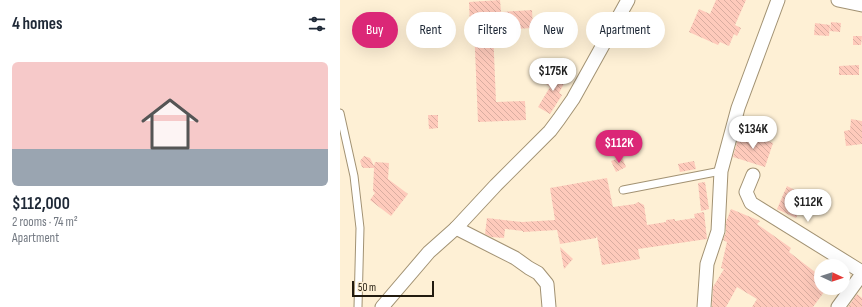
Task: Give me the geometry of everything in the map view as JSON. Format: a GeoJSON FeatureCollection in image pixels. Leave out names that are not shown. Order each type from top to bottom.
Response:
{"type":"FeatureCollection","features":[{"type":"Feature","properties":{"kind":"street"},"geometry":{"type":"LineString","coordinates":[[382,307],[429,252],[456,228],[550,131],[573,99],[628,0]]}},
{"type":"Feature","properties":{"kind":"street"},"geometry":{"type":"LineString","coordinates":[[704,307],[707,264],[718,231],[721,171],[738,108],[778,0]]}},
{"type":"Feature","properties":{"kind":"street"},"geometry":{"type":"LineString","coordinates":[[838,0],[862,5]]}},
{"type":"Feature","properties":{"kind":"street"},"geometry":{"type":"LineString","coordinates":[[753,174],[746,192],[751,203],[862,273],[838,307]]}},
{"type":"Feature","properties":{"kind":"street"},"geometry":{"type":"LineString","coordinates":[[456,228],[515,258],[538,273],[547,284],[549,307]]}},
{"type":"Feature","properties":{"kind":"lane"},"geometry":{"type":"LineString","coordinates":[[340,113],[354,176],[360,228],[358,307]]}},
{"type":"Feature","properties":{"kind":"lane"},"geometry":{"type":"LineString","coordinates":[[623,190],[721,171]]}},
{"type":"Feature","properties":{"kind":"building"},"geometry":{"type":"Polygon","coordinates":[[[500,0],[501,12],[469,12],[469,2],[500,0]]]}},
{"type":"Feature","properties":{"kind":"building"},"geometry":{"type":"Polygon","coordinates":[[[716,0],[746,0],[735,25],[741,28],[737,36],[734,34],[729,46],[720,42],[718,45],[689,32],[699,9],[710,14],[716,0]]]}},
{"type":"Feature","properties":{"kind":"building"},"geometry":{"type":"Polygon","coordinates":[[[532,10],[532,12],[529,12],[529,28],[521,29],[521,12],[501,12],[532,10]]]}},
{"type":"Feature","properties":{"kind":"building"},"geometry":{"type":"Polygon","coordinates":[[[831,22],[841,23],[840,32],[830,31],[831,22]]]}},
{"type":"Feature","properties":{"kind":"building"},"geometry":{"type":"Polygon","coordinates":[[[815,23],[830,25],[829,36],[814,35],[815,23]]]}},
{"type":"Feature","properties":{"kind":"building"},"geometry":{"type":"Polygon","coordinates":[[[853,36],[862,36],[861,45],[853,45],[853,36]]]}},
{"type":"Feature","properties":{"kind":"building"},"geometry":{"type":"Polygon","coordinates":[[[475,48],[494,48],[496,102],[525,101],[526,120],[478,122],[475,48]]]}},
{"type":"Feature","properties":{"kind":"building"},"geometry":{"type":"Polygon","coordinates":[[[859,65],[859,75],[839,75],[839,66],[859,65]]]}},
{"type":"Feature","properties":{"kind":"building"},"geometry":{"type":"Polygon","coordinates":[[[554,71],[567,78],[559,93],[562,95],[550,114],[538,107],[550,87],[546,84],[554,71]]]}},
{"type":"Feature","properties":{"kind":"building"},"geometry":{"type":"Polygon","coordinates":[[[428,115],[438,115],[438,128],[429,129],[428,115]]]}},
{"type":"Feature","properties":{"kind":"building"},"geometry":{"type":"Polygon","coordinates":[[[851,119],[862,121],[862,144],[846,146],[844,131],[850,130],[851,119]]]}},
{"type":"Feature","properties":{"kind":"building"},"geometry":{"type":"Polygon","coordinates":[[[740,132],[773,143],[765,167],[733,157],[740,132]]]}},
{"type":"Feature","properties":{"kind":"building"},"geometry":{"type":"Polygon","coordinates":[[[364,156],[370,158],[374,166],[375,162],[389,163],[388,179],[408,194],[391,216],[370,200],[375,193],[373,191],[374,168],[362,167],[360,161],[364,156]]]}},
{"type":"Feature","properties":{"kind":"building"},"geometry":{"type":"Polygon","coordinates":[[[622,157],[626,167],[616,172],[611,161],[622,157]]]}},
{"type":"Feature","properties":{"kind":"building"},"geometry":{"type":"Polygon","coordinates":[[[694,161],[696,169],[680,172],[678,164],[694,161]]]}},
{"type":"Feature","properties":{"kind":"building"},"geometry":{"type":"Polygon","coordinates":[[[607,178],[613,207],[635,204],[638,202],[644,205],[647,225],[666,222],[666,220],[675,219],[675,221],[695,218],[694,214],[704,212],[707,239],[638,249],[640,259],[602,265],[597,236],[596,238],[560,244],[557,230],[523,232],[505,229],[504,238],[491,237],[485,234],[487,218],[522,222],[555,220],[550,188],[607,178]]]}},
{"type":"Feature","properties":{"kind":"building"},"geometry":{"type":"Polygon","coordinates":[[[705,182],[709,209],[701,211],[698,183],[705,182]]]}},
{"type":"Feature","properties":{"kind":"building"},"geometry":{"type":"Polygon","coordinates":[[[787,186],[797,191],[796,194],[805,198],[796,218],[777,209],[787,186]]]}},
{"type":"Feature","properties":{"kind":"building"},"geometry":{"type":"Polygon","coordinates":[[[731,209],[760,221],[757,224],[791,248],[789,252],[814,271],[814,295],[822,295],[813,307],[752,307],[757,299],[737,287],[726,307],[712,307],[713,287],[724,269],[721,268],[727,242],[723,240],[726,232],[726,222],[731,209]]]}},
{"type":"Feature","properties":{"kind":"building"},"geometry":{"type":"Polygon","coordinates":[[[560,247],[573,259],[564,269],[560,247]]]}},
{"type":"Feature","properties":{"kind":"building"},"geometry":{"type":"Polygon","coordinates":[[[857,294],[862,298],[862,307],[848,307],[857,294]]]}}]}
